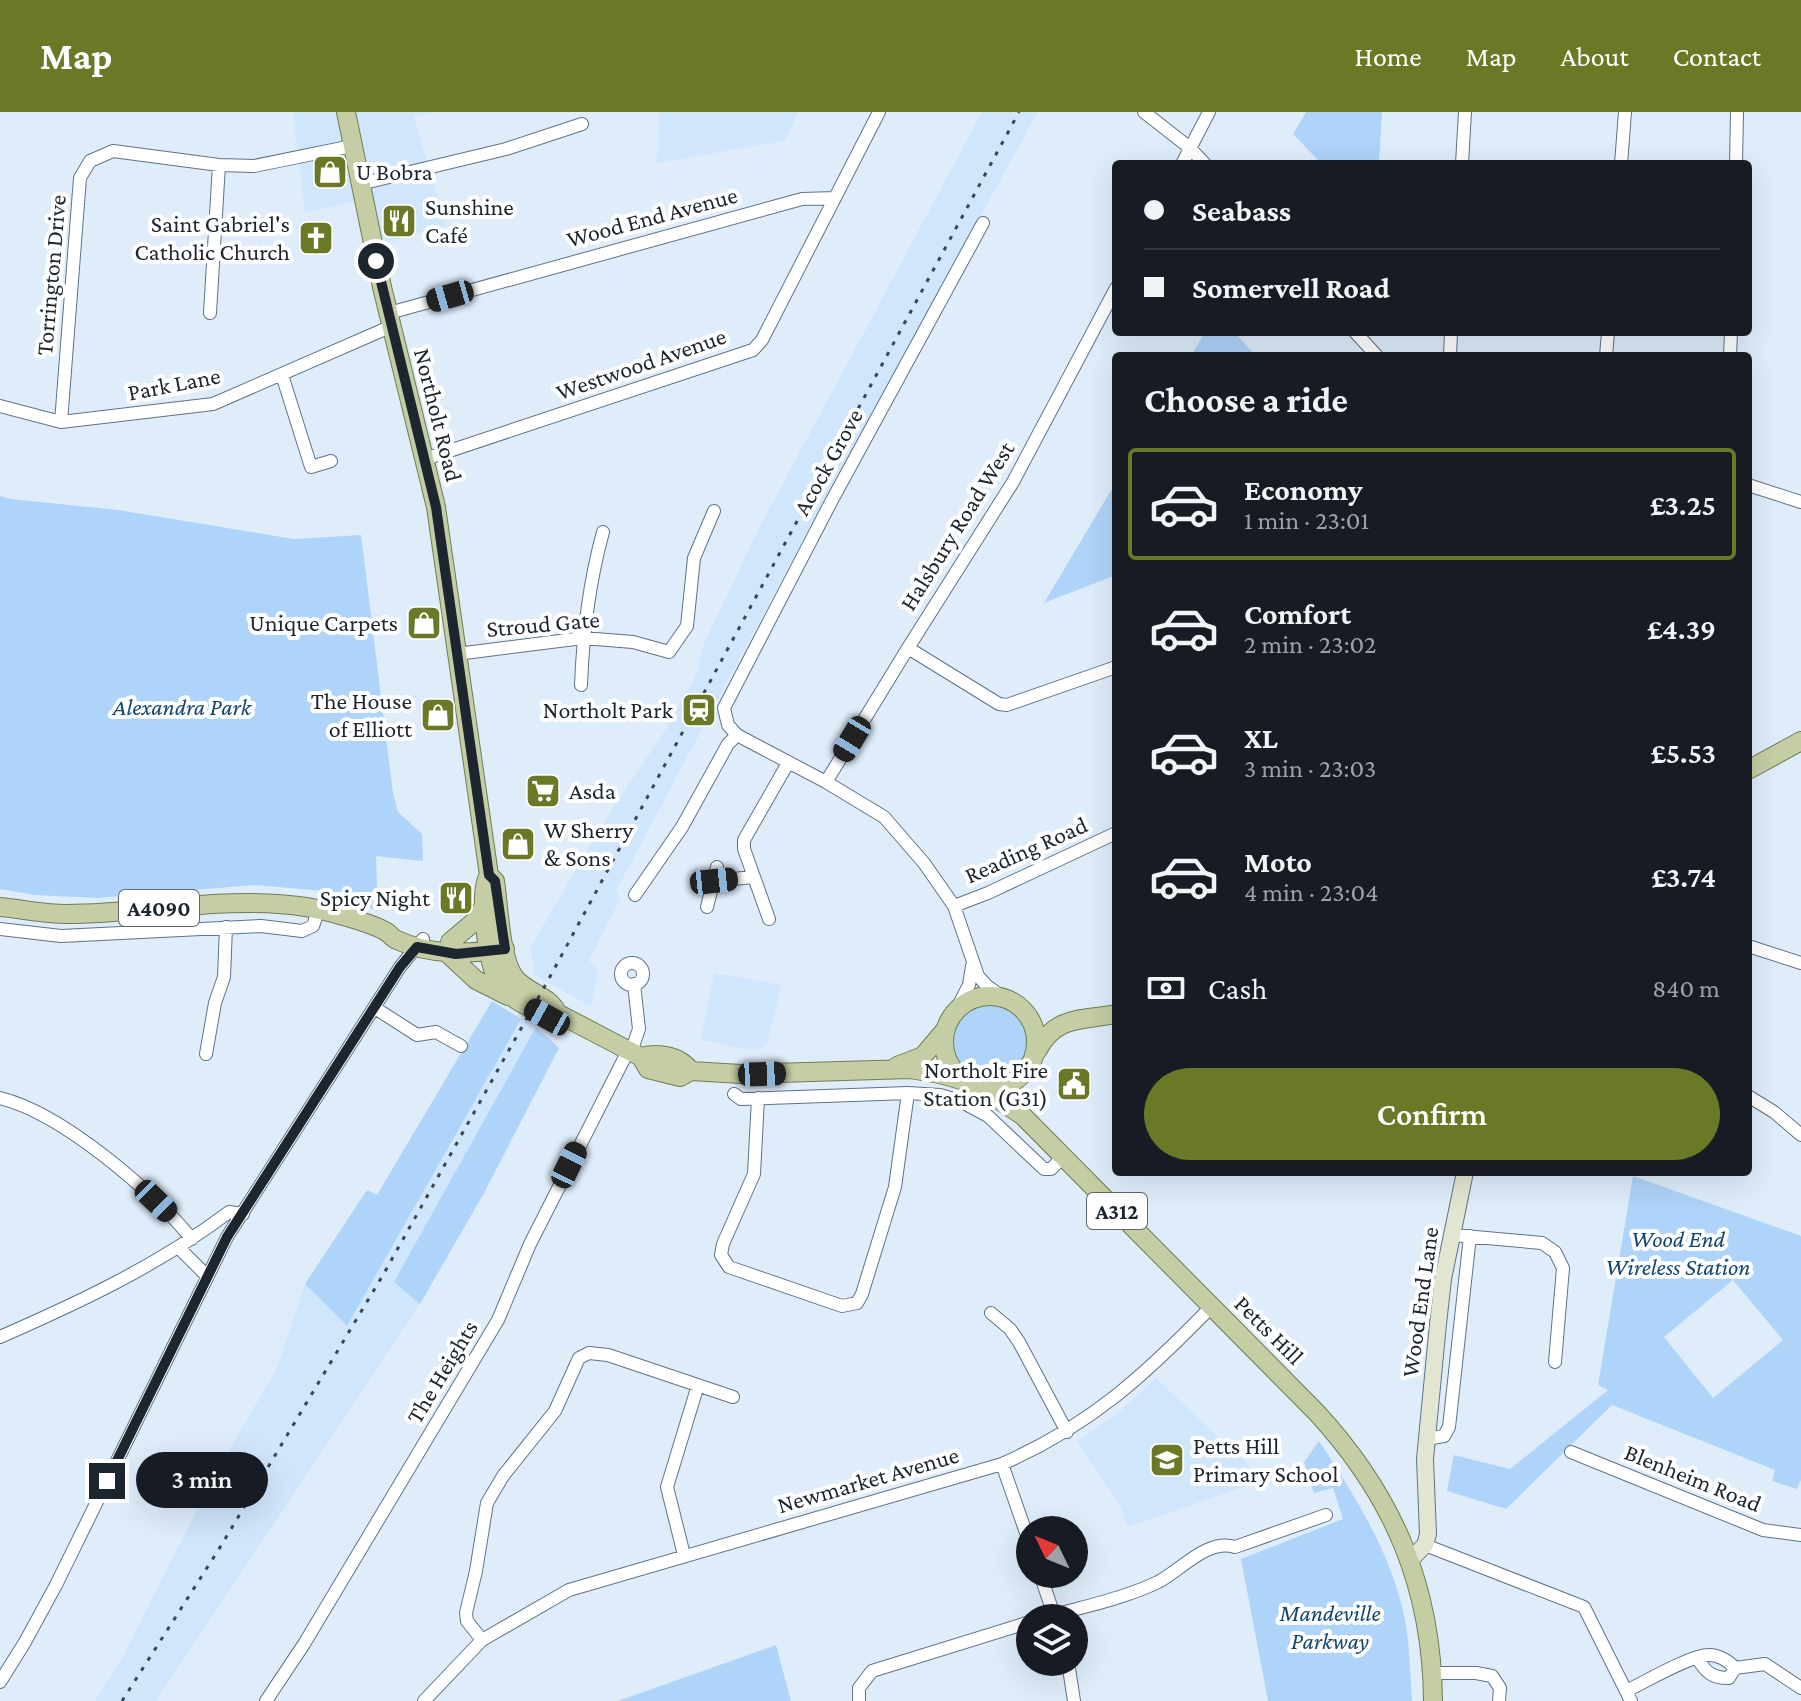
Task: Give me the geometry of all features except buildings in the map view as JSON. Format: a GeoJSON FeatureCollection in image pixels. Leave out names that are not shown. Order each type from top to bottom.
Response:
{"type":"FeatureCollection","features":[{"type":"Feature","properties":{"kind":"main road","name":"Northolt Road"},"geometry":{"type":"LineString","coordinates":[[346,112],[390,319],[436,507],[489,875],[495,881],[497,980],[514,999]]}},
{"type":"Feature","properties":{"kind":"main road"},"geometry":{"type":"LineString","coordinates":[[1752,768],[1801,741]]}},
{"type":"Feature","properties":{"kind":"main road","name":"Northolt Road"},"geometry":{"type":"LineString","coordinates":[[489,875],[484,883],[485,904],[497,945],[515,978],[529,991],[554,1005],[557,1013]]}},
{"type":"Feature","properties":{"kind":"main road","name":"A4090"},"geometry":{"type":"LineString","coordinates":[[0,907],[65,914],[232,903],[279,905],[318,911],[408,940],[448,947],[497,945]]}},
{"type":"Feature","properties":{"kind":"main road"},"geometry":{"type":"LineString","coordinates":[[485,904],[475,921],[448,947],[476,980],[514,999]]}},
{"type":"Feature","properties":{"kind":"main road"},"geometry":{"type":"LineString","coordinates":[[1008,1000],[1031,1021],[1036,1039],[1030,1064],[1019,1078],[999,1087],[973,1084],[954,1071],[946,1054],[950,1020],[976,998],[1008,1000],[1046,1019],[1070,1022]]}},
{"type":"Feature","properties":{"kind":"main road","name":"A312"},"geometry":{"type":"LineString","coordinates":[[514,999],[547,1017],[557,1013]]}},
{"type":"Feature","properties":{"kind":"main road","name":"Petts Hill"},"geometry":{"type":"LineString","coordinates":[[557,1013],[633,1053],[648,1069],[680,1077],[691,1071],[741,1074],[881,1069],[929,1071],[973,1084],[1023,1116],[1348,1448],[1392,1518],[1410,1560]]}},
{"type":"Feature","properties":{"kind":"main road"},"geometry":{"type":"LineString","coordinates":[[1023,1116],[1016,1096],[1049,1031],[1070,1022],[1112,1015]]}},
{"type":"Feature","properties":{"kind":"main road","name":"Petts Hill"},"geometry":{"type":"LineString","coordinates":[[881,1069],[903,1065],[923,1056],[936,1043],[950,1020]]}},
{"type":"Feature","properties":{"kind":"main road","name":"A312"},"geometry":{"type":"LineString","coordinates":[[1410,1560],[1424,1610],[1433,1701]]}},
{"type":"Feature","properties":{"kind":"street"},"geometry":{"type":"LineString","coordinates":[[835,198],[879,112]]}},
{"type":"Feature","properties":{"kind":"street"},"geometry":{"type":"LineString","coordinates":[[1144,112],[1201,160]]}},
{"type":"Feature","properties":{"kind":"street"},"geometry":{"type":"LineString","coordinates":[[1184,160],[1209,112]]}},
{"type":"Feature","properties":{"kind":"street"},"geometry":{"type":"LineString","coordinates":[[1462,160],[1465,112]]}},
{"type":"Feature","properties":{"kind":"street"},"geometry":{"type":"LineString","coordinates":[[1621,160],[1625,112]]}},
{"type":"Feature","properties":{"kind":"street"},"geometry":{"type":"LineString","coordinates":[[1736,160],[1737,112]]}},
{"type":"Feature","properties":{"kind":"street"},"geometry":{"type":"LineString","coordinates":[[360,184],[506,149],[582,124]]}},
{"type":"Feature","properties":{"kind":"street","name":"Torrington Drive"},"geometry":{"type":"LineString","coordinates":[[61,422],[80,178],[90,161],[113,151],[219,165],[254,166],[352,146]]}},
{"type":"Feature","properties":{"kind":"street"},"geometry":{"type":"LineString","coordinates":[[210,313],[219,165]]}},
{"type":"Feature","properties":{"kind":"street","name":"Wood End Avenue"},"geometry":{"type":"LineString","coordinates":[[390,319],[802,199],[835,198]]}},
{"type":"Feature","properties":{"kind":"street","name":"Westwood Avenue"},"geometry":{"type":"LineString","coordinates":[[425,459],[753,350],[762,340],[835,198]]}},
{"type":"Feature","properties":{"kind":"street","name":"Acock Grove"},"geometry":{"type":"LineString","coordinates":[[732,730],[724,708],[730,694],[983,223]]}},
{"type":"Feature","properties":{"kind":"street","name":"Halsbury Road West"},"geometry":{"type":"LineString","coordinates":[[826,782],[1013,482],[1112,296]]}},
{"type":"Feature","properties":{"kind":"street","name":"Park Lane"},"geometry":{"type":"LineString","coordinates":[[0,406],[61,422],[213,404],[282,375],[390,319]]}},
{"type":"Feature","properties":{"kind":"street"},"geometry":{"type":"LineString","coordinates":[[1359,336],[1373,352]]}},
{"type":"Feature","properties":{"kind":"street"},"geometry":{"type":"LineString","coordinates":[[282,375],[311,467],[331,461]]}},
{"type":"Feature","properties":{"kind":"street"},"geometry":{"type":"LineString","coordinates":[[1752,486],[1801,502]]}},
{"type":"Feature","properties":{"kind":"street","name":"Stroud Gate"},"geometry":{"type":"LineString","coordinates":[[457,654],[583,638],[633,642],[669,652],[687,626],[694,558],[714,511]]}},
{"type":"Feature","properties":{"kind":"street"},"geometry":{"type":"LineString","coordinates":[[581,685],[590,580],[603,532]]}},
{"type":"Feature","properties":{"kind":"street"},"geometry":{"type":"LineString","coordinates":[[908,648],[999,704],[1007,705],[1112,668]]}},
{"type":"Feature","properties":{"kind":"street"},"geometry":{"type":"LineString","coordinates":[[635,895],[682,827],[728,744],[732,730],[884,817],[924,863],[954,906],[982,982],[1008,1000]]}},
{"type":"Feature","properties":{"kind":"street"},"geometry":{"type":"LineString","coordinates":[[769,919],[744,849],[744,840],[788,763]]}},
{"type":"Feature","properties":{"kind":"street","name":"Reading Road"},"geometry":{"type":"LineString","coordinates":[[954,906],[1112,835]]}},
{"type":"Feature","properties":{"kind":"street"},"geometry":{"type":"LineString","coordinates":[[707,907],[716,874],[753,877]]}},
{"type":"Feature","properties":{"kind":"street"},"geometry":{"type":"LineString","coordinates":[[0,929],[61,936],[261,926],[308,930],[313,926],[318,911]]}},
{"type":"Feature","properties":{"kind":"street"},"geometry":{"type":"LineString","coordinates":[[206,1054],[215,1003],[224,977],[226,927]]}},
{"type":"Feature","properties":{"kind":"street"},"geometry":{"type":"LineString","coordinates":[[0,1682],[56,1585],[207,1276],[400,967],[408,940]]}},
{"type":"Feature","properties":{"kind":"street"},"geometry":{"type":"LineString","coordinates":[[1752,947],[1800,960]]}},
{"type":"Feature","properties":{"kind":"street"},"geometry":{"type":"LineString","coordinates":[[950,1020],[971,979],[971,959]]}},
{"type":"Feature","properties":{"kind":"street","name":"The Heights"},"geometry":{"type":"LineString","coordinates":[[266,1701],[311,1632],[498,1320],[530,1244],[633,1053],[639,1029],[634,984]]}},
{"type":"Feature","properties":{"kind":"street"},"geometry":{"type":"LineString","coordinates":[[375,1008],[417,1035],[436,1032],[461,1046]]}},
{"type":"Feature","properties":{"kind":"street"},"geometry":{"type":"LineString","coordinates":[[758,1098],[754,1174],[721,1255],[729,1267],[842,1306],[857,1303],[862,1294],[895,1187],[908,1093]]}},
{"type":"Feature","properties":{"kind":"street"},"geometry":{"type":"LineString","coordinates":[[734,1094],[738,1099],[908,1093],[940,1095],[980,1111],[1046,1170],[1063,1157]]}},
{"type":"Feature","properties":{"kind":"street"},"geometry":{"type":"LineString","coordinates":[[0,1098],[44,1117],[97,1153],[156,1201],[192,1239]]}},
{"type":"Feature","properties":{"kind":"street"},"geometry":{"type":"LineString","coordinates":[[1752,1098],[1801,1135]]}},
{"type":"Feature","properties":{"kind":"street","name":"Wood End Lane"},"geometry":{"type":"LineString","coordinates":[[1425,1545],[1429,1527],[1426,1439],[1443,1279],[1461,1235],[1465,1176]]}},
{"type":"Feature","properties":{"kind":"street"},"geometry":{"type":"LineString","coordinates":[[0,1337],[58,1311],[179,1248],[229,1212],[243,1214]]}},
{"type":"Feature","properties":{"kind":"street"},"geometry":{"type":"LineString","coordinates":[[1461,1235],[1542,1243],[1555,1252],[1563,1268],[1555,1362]]}},
{"type":"Feature","properties":{"kind":"street"},"geometry":{"type":"LineString","coordinates":[[179,1248],[207,1276]]}},
{"type":"Feature","properties":{"kind":"street","name":"Newmarket Avenue"},"geometry":{"type":"LineString","coordinates":[[424,1701],[482,1640],[569,1590],[1002,1464],[1067,1432],[1119,1395],[1212,1306]]}},
{"type":"Feature","properties":{"kind":"street"},"geometry":{"type":"LineString","coordinates":[[991,1313],[1010,1329],[1019,1342],[1067,1432]]}},
{"type":"Feature","properties":{"kind":"street"},"geometry":{"type":"LineString","coordinates":[[482,1640],[467,1621],[466,1613],[487,1503],[503,1476],[555,1411],[579,1358],[597,1352],[733,1397]]}},
{"type":"Feature","properties":{"kind":"street"},"geometry":{"type":"LineString","coordinates":[[684,1555],[667,1487],[698,1385]]}},
{"type":"Feature","properties":{"kind":"street","name":"Blenheim Road"},"geometry":{"type":"LineString","coordinates":[[1571,1452],[1763,1530],[1801,1535]]}},
{"type":"Feature","properties":{"kind":"street"},"geometry":{"type":"LineString","coordinates":[[1002,1464],[1020,1516]]}},
{"type":"Feature","properties":{"kind":"street"},"geometry":{"type":"LineString","coordinates":[[1088,1605],[1158,1582],[1224,1544],[1235,1547],[1326,1515]]}},
{"type":"Feature","properties":{"kind":"street"},"geometry":{"type":"LineString","coordinates":[[1410,1560],[1425,1545],[1584,1607],[1629,1696],[1697,1658],[1708,1655],[1730,1661],[1735,1668]]}},
{"type":"Feature","properties":{"kind":"street"},"geometry":{"type":"LineString","coordinates":[[859,1701],[859,1688],[872,1671],[1016,1626]]}},
{"type":"Feature","properties":{"kind":"street"},"geometry":{"type":"LineString","coordinates":[[1697,1658],[1707,1674],[1719,1678],[1729,1678],[1735,1668]]}},
{"type":"Feature","properties":{"kind":"street"},"geometry":{"type":"LineString","coordinates":[[1735,1668],[1765,1664],[1801,1688]]}},
{"type":"Feature","properties":{"kind":"street"},"geometry":{"type":"LineString","coordinates":[[1432,1673],[1492,1676],[1500,1688],[1499,1701]]}},
{"type":"Feature","properties":{"kind":"street"},"geometry":{"type":"LineString","coordinates":[[1070,1676],[1074,1701]]}},
{"type":"Feature","properties":{"kind":"shaded area"},"geometry":{"type":"Polygon","coordinates":[[[293,112],[434,112],[414,117],[446,226],[383,243],[371,198],[305,212],[293,112]]]}},
{"type":"Feature","properties":{"kind":"shaded area"},"geometry":{"type":"Polygon","coordinates":[[[659,112],[798,112],[785,141],[655,163],[659,112]]]}},
{"type":"Feature","properties":{"kind":"shaded area"},"geometry":{"type":"Polygon","coordinates":[[[982,112],[1038,112],[830,488],[616,891],[621,898],[589,960],[598,971],[591,1006],[534,975],[531,946],[611,811],[668,726],[699,670],[701,650],[758,530],[982,112]]]}},
{"type":"Feature","properties":{"kind":"shaded area"},"geometry":{"type":"Polygon","coordinates":[[[714,973],[781,985],[768,1043],[756,1051],[701,1040],[714,973]]]}},
{"type":"Feature","properties":{"kind":"shaded area"},"geometry":{"type":"Polygon","coordinates":[[[492,1001],[536,1027],[559,1048],[484,1193],[420,1304],[156,1701],[95,1701],[122,1658],[217,1471],[277,1368],[305,1284],[367,1190],[377,1195],[492,1001]]]}},
{"type":"Feature","properties":{"kind":"shaded area","name":"Petts Hill Primary School"},"geometry":{"type":"Polygon","coordinates":[[[1156,1378],[1264,1480],[1127,1527],[1120,1505],[1077,1441],[1117,1414],[1156,1378]]]}},
{"type":"Feature","properties":{"kind":"green space"},"geometry":{"type":"Polygon","coordinates":[[[1306,112],[1382,112],[1379,160],[1318,160],[1293,134],[1306,112]]]}},
{"type":"Feature","properties":{"kind":"green space"},"geometry":{"type":"Polygon","coordinates":[[[1203,336],[1238,336],[1252,352],[1193,352],[1203,336]]]}},
{"type":"Feature","properties":{"kind":"green space"},"geometry":{"type":"Polygon","coordinates":[[[1112,489],[1112,577],[1044,603],[1112,489]]]}},
{"type":"Feature","properties":{"kind":"green space","name":"Alexandra Park"},"geometry":{"type":"Polygon","coordinates":[[[0,496],[118,510],[294,539],[361,535],[393,793],[398,812],[422,834],[423,861],[376,856],[378,911],[324,891],[255,885],[98,898],[34,895],[0,889],[0,496]]]}},
{"type":"Feature","properties":{"kind":"green space"},"geometry":{"type":"Polygon","coordinates":[[[492,1001],[521,1019],[347,1326],[305,1284],[367,1190],[377,1195],[492,1001]]]}},
{"type":"Feature","properties":{"kind":"green space"},"geometry":{"type":"Polygon","coordinates":[[[990,1004],[1004,1007],[1017,1015],[1025,1028],[1028,1042],[1025,1056],[1017,1069],[1004,1077],[990,1080],[976,1077],[963,1069],[955,1056],[952,1042],[955,1028],[963,1015],[976,1007],[990,1004]]]}},
{"type":"Feature","properties":{"kind":"green space"},"geometry":{"type":"Polygon","coordinates":[[[536,1027],[559,1048],[484,1193],[420,1304],[394,1282],[536,1027]]]}},
{"type":"Feature","properties":{"kind":"green space","name":"Wood End Wireless Station"},"geometry":{"type":"Polygon","coordinates":[[[1633,1176],[1801,1236],[1801,1480],[1797,1489],[1772,1481],[1775,1470],[1612,1405],[1506,1509],[1447,1491],[1454,1455],[1510,1469],[1608,1390],[1598,1385],[1633,1176]],[[1733,1280],[1664,1337],[1713,1398],[1783,1340],[1733,1280]]]}},
{"type":"Feature","properties":{"kind":"green space","name":"Mandeville Parkway"},"geometry":{"type":"Polygon","coordinates":[[[1319,1441],[1359,1504],[1391,1572],[1407,1630],[1412,1701],[1268,1701],[1241,1559],[1343,1519],[1333,1488],[1314,1493],[1304,1462],[1319,1441]]]}},
{"type":"Feature","properties":{"kind":"green space"},"geometry":{"type":"Polygon","coordinates":[[[776,1645],[791,1701],[618,1701],[776,1645]]]}},
{"type":"Feature","properties":{"kind":"railway"},"geometry":{"type":"LineString","coordinates":[[122,1701],[219,1549],[383,1275],[546,984],[1019,112]]}},
{"type":"Feature","properties":{"kind":"place","name":"U Bobra"},"geometry":{"type":"Point","coordinates":[330,172]}},
{"type":"Feature","properties":{"kind":"place","name":"Sunshine Café"},"geometry":{"type":"Point","coordinates":[399,221]}},
{"type":"Feature","properties":{"kind":"place","name":"Saint Gabriel's Catholic Church"},"geometry":{"type":"Point","coordinates":[316,238]}},
{"type":"Feature","properties":{"kind":"place","name":"Unique Carpets"},"geometry":{"type":"Point","coordinates":[424,623]}},
{"type":"Feature","properties":{"kind":"place","name":"Northolt Park"},"geometry":{"type":"Point","coordinates":[699,710]}},
{"type":"Feature","properties":{"kind":"place","name":"The House of Elliott"},"geometry":{"type":"Point","coordinates":[438,715]}},
{"type":"Feature","properties":{"kind":"place","name":"Asda"},"geometry":{"type":"Point","coordinates":[543,791]}},
{"type":"Feature","properties":{"kind":"place","name":"W Sherry & Sons"},"geometry":{"type":"Point","coordinates":[518,844]}},
{"type":"Feature","properties":{"kind":"place","name":"Spicy Night"},"geometry":{"type":"Point","coordinates":[456,898]}},
{"type":"Feature","properties":{"kind":"place","name":"Northolt Fire Station (G31)"},"geometry":{"type":"Point","coordinates":[1074,1084]}},
{"type":"Feature","properties":{"kind":"place","name":"Petts Hill Primary School"},"geometry":{"type":"Point","coordinates":[1167,1460]}},
{"type":"Feature","properties":{"kind":"route"},"geometry":{"type":"LineString","coordinates":[[107,1481],[227,1237],[400,967],[417,947],[456,954],[505,949],[495,881],[489,875],[436,507],[376,261]]}}]}
